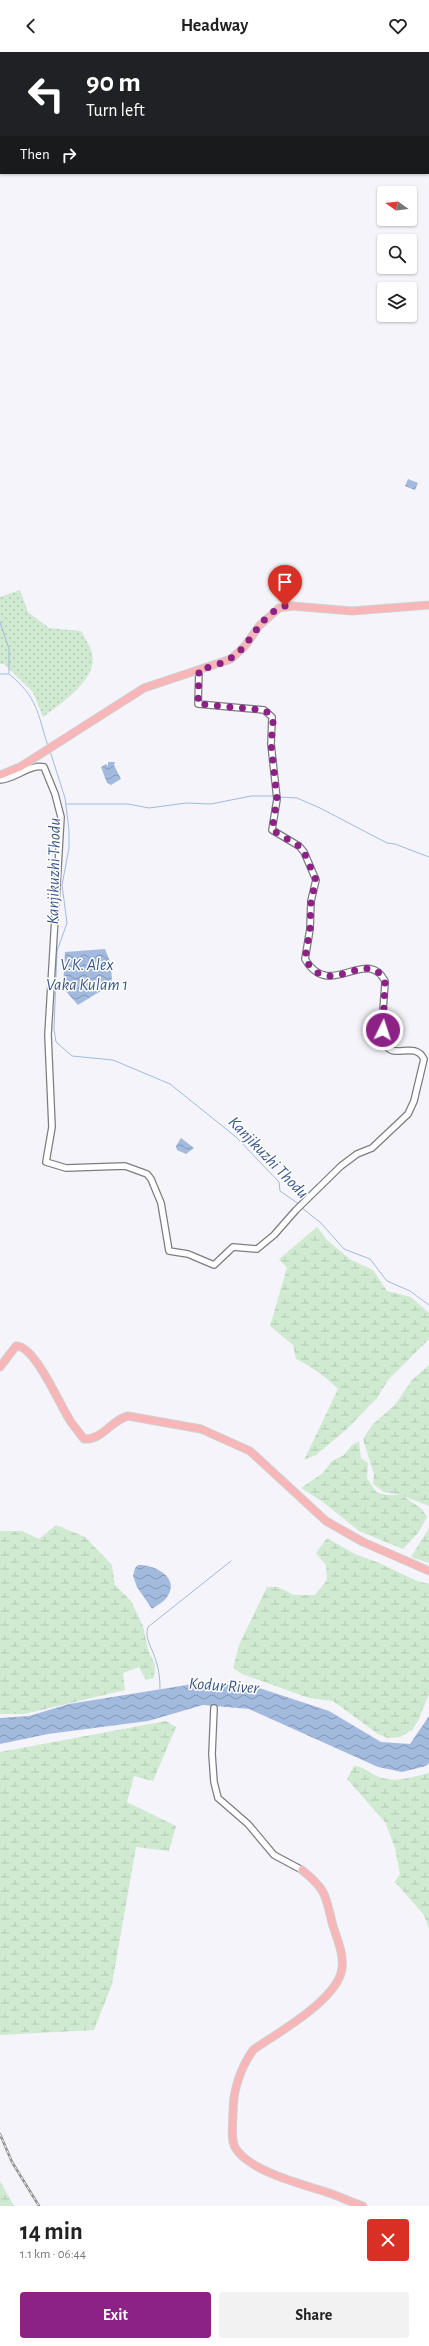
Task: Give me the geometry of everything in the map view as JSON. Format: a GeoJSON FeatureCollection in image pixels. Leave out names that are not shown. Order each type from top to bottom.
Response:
{"type":"FeatureCollection","features":[{"type":"Feature","properties":{"kind":"main road"},"geometry":{"type":"LineString","coordinates":[[0,775],[20,767],[144,688],[231,659],[245,646],[259,626],[279,608],[285,606],[352,611],[429,605]]}},
{"type":"Feature","properties":{"kind":"main road"},"geometry":{"type":"LineString","coordinates":[[0,1367],[16,1346],[20,1346],[35,1359],[70,1421],[84,1439],[100,1435],[120,1418],[128,1416],[201,1429],[250,1451],[326,1521],[364,1542],[429,1571]]}},
{"type":"Feature","properties":{"kind":"main road"},"geometry":{"type":"LineString","coordinates":[[302,1870],[316,1881],[324,1890],[341,1956],[342,1968],[333,1989],[301,2017],[253,2050],[248,2057],[233,2093],[233,2143],[237,2150],[265,2170],[298,2185],[326,2192],[363,2206]]}},
{"type":"Feature","properties":{"kind":"street"},"geometry":{"type":"LineString","coordinates":[[0,780],[13,778],[39,767],[46,768],[61,817],[48,1035],[52,1127],[46,1162],[66,1168],[125,1166],[147,1174],[151,1179],[161,1203],[169,1251],[188,1254],[214,1266],[233,1247],[257,1249],[274,1236],[296,1210],[351,1158],[372,1148],[408,1114],[414,1101],[424,1063],[422,1056],[418,1052],[412,1050],[394,1050],[387,1046],[383,1032],[385,981],[382,975],[367,968],[360,968],[342,976],[327,976],[311,968],[305,959],[310,929],[311,901],[316,880],[306,856],[299,846],[272,830],[276,796],[271,744],[273,722],[270,714],[264,710],[198,704],[199,670]]}},
{"type":"Feature","properties":{"kind":"street"},"geometry":{"type":"LineString","coordinates":[[214,1708],[212,1754],[214,1782],[218,1798],[248,1824],[274,1855],[302,1870]]}},
{"type":"Feature","properties":{"kind":"green space"},"geometry":{"type":"Polygon","coordinates":[[[20,590],[28,612],[49,628],[81,631],[92,653],[93,663],[90,672],[84,681],[68,698],[43,717],[33,692],[4,664],[0,664],[0,597],[20,590]]]}},
{"type":"Feature","properties":{"kind":"green space"},"geometry":{"type":"Polygon","coordinates":[[[317,1227],[327,1240],[351,1260],[373,1270],[387,1291],[411,1297],[429,1313],[429,1339],[388,1380],[377,1398],[348,1428],[316,1455],[304,1460],[338,1389],[318,1372],[296,1359],[293,1345],[270,1326],[287,1268],[279,1259],[317,1227]]]}},
{"type":"Feature","properties":{"kind":"green space"},"geometry":{"type":"Polygon","coordinates":[[[429,1365],[429,1506],[403,1496],[422,1509],[427,1517],[418,1533],[403,1549],[359,1531],[323,1502],[301,1488],[323,1473],[332,1461],[344,1455],[352,1445],[359,1441],[361,1458],[368,1463],[367,1478],[376,1492],[386,1495],[400,1495],[384,1492],[373,1484],[374,1474],[363,1439],[373,1424],[395,1405],[412,1380],[429,1365]]]}},
{"type":"Feature","properties":{"kind":"green space"},"geometry":{"type":"Polygon","coordinates":[[[56,1525],[85,1537],[112,1565],[115,1585],[131,1601],[143,1626],[148,1649],[155,1665],[154,1678],[146,1680],[139,1667],[123,1673],[125,1690],[24,1714],[0,1714],[0,1531],[22,1531],[39,1539],[56,1525]]]}},
{"type":"Feature","properties":{"kind":"green space"},"geometry":{"type":"Polygon","coordinates":[[[429,1528],[429,1563],[411,1557],[429,1528]]]}},
{"type":"Feature","properties":{"kind":"green space"},"geometry":{"type":"Polygon","coordinates":[[[327,1538],[355,1554],[377,1562],[417,1581],[429,1584],[429,1694],[418,1721],[412,1730],[400,1737],[388,1738],[378,1734],[333,1701],[309,1698],[242,1674],[233,1668],[239,1645],[267,1587],[278,1587],[294,1595],[315,1595],[327,1580],[326,1565],[316,1553],[327,1538]]]}},
{"type":"Feature","properties":{"kind":"green space"},"geometry":{"type":"Polygon","coordinates":[[[166,1721],[176,1727],[153,1781],[134,1776],[127,1802],[176,1826],[169,1851],[136,1847],[112,1984],[94,2030],[0,2035],[0,1752],[166,1721]]]}},
{"type":"Feature","properties":{"kind":"green space"},"geometry":{"type":"Polygon","coordinates":[[[354,1766],[363,1768],[383,1778],[396,1780],[429,1773],[429,1929],[424,1915],[395,1882],[400,1874],[395,1848],[385,1822],[347,1779],[354,1766]]]}},
{"type":"Feature","properties":{"kind":"green space"},"geometry":{"type":"Polygon","coordinates":[[[0,2181],[14,2206],[0,2206],[0,2181]]]}},
{"type":"Feature","properties":{"kind":"water"},"geometry":{"type":"Polygon","coordinates":[[[408,479],[418,483],[415,490],[405,486],[408,479]]]}},
{"type":"Feature","properties":{"kind":"water"},"geometry":{"type":"Polygon","coordinates":[[[108,762],[115,762],[114,765],[121,779],[111,785],[107,783],[101,767],[106,764],[108,766],[108,762]]]}},
{"type":"Feature","properties":{"kind":"water","name":"V.K. Alex Vaka Kulam 1"},"geometry":{"type":"Polygon","coordinates":[[[105,949],[111,964],[112,984],[78,1005],[63,988],[65,952],[105,949]]]}},
{"type":"Feature","properties":{"kind":"water"},"geometry":{"type":"Polygon","coordinates":[[[181,1138],[194,1148],[186,1154],[177,1150],[176,1146],[181,1138]]]}},
{"type":"Feature","properties":{"kind":"water"},"geometry":{"type":"Polygon","coordinates":[[[138,1565],[144,1565],[157,1569],[168,1578],[170,1583],[170,1590],[166,1599],[152,1609],[137,1587],[133,1576],[135,1568],[138,1565]]]}},
{"type":"Feature","properties":{"kind":"water","name":"Kodur River"},"geometry":{"type":"Polygon","coordinates":[[[193,1684],[250,1685],[329,1711],[381,1742],[410,1744],[429,1716],[429,1763],[426,1766],[402,1772],[378,1767],[249,1709],[203,1705],[148,1721],[48,1734],[0,1744],[0,1718],[29,1716],[69,1704],[193,1684]]]}},
{"type":"Feature","properties":{"kind":"waterway"},"geometry":{"type":"LineString","coordinates":[[0,622],[9,649],[9,673]]}},
{"type":"Feature","properties":{"kind":"waterway","name":"Kanjikuzhi Thodu"},"geometry":{"type":"LineString","coordinates":[[0,674],[9,674],[19,683],[31,698],[48,746]]}},
{"type":"Feature","properties":{"kind":"waterway","name":"Kanjikuzhi Thodu"},"geometry":{"type":"LineString","coordinates":[[50,751],[65,798],[69,830],[69,848],[62,885],[67,923],[57,951],[54,1029],[56,1042],[72,1056],[113,1060],[170,1084],[236,1137],[279,1182],[280,1191],[299,1204]]}},
{"type":"Feature","properties":{"kind":"waterway"},"geometry":{"type":"LineString","coordinates":[[66,804],[128,804],[149,808],[186,803],[211,804],[251,796],[273,796]]}},
{"type":"Feature","properties":{"kind":"waterway"},"geometry":{"type":"LineString","coordinates":[[279,797],[297,798],[320,808],[387,843],[395,844],[429,857]]}},
{"type":"Feature","properties":{"kind":"waterway"},"geometry":{"type":"LineString","coordinates":[[302,1208],[321,1223],[344,1249],[370,1259],[387,1281],[410,1291],[429,1305]]}},
{"type":"Feature","properties":{"kind":"waterway"},"geometry":{"type":"LineString","coordinates":[[160,1689],[158,1668],[147,1636],[148,1627],[231,1561]]}},
{"type":"Feature","properties":{"kind":"railway"},"geometry":{"type":"LineString","coordinates":[[0,2134],[12,2162],[39,2206]]}},
{"type":"Feature","properties":{"kind":"route"},"geometry":{"type":"LineString","coordinates":[[285,606],[279,608],[259,626],[251,634],[245,646],[231,659],[199,670],[197,689],[198,704],[264,710],[268,711],[272,717],[271,744],[277,799],[272,830],[299,846],[304,852],[312,868],[316,880],[311,901],[310,929],[304,957],[311,968],[327,976],[342,976],[360,968],[367,968],[377,971],[382,975],[385,981],[383,1030]]}}]}
